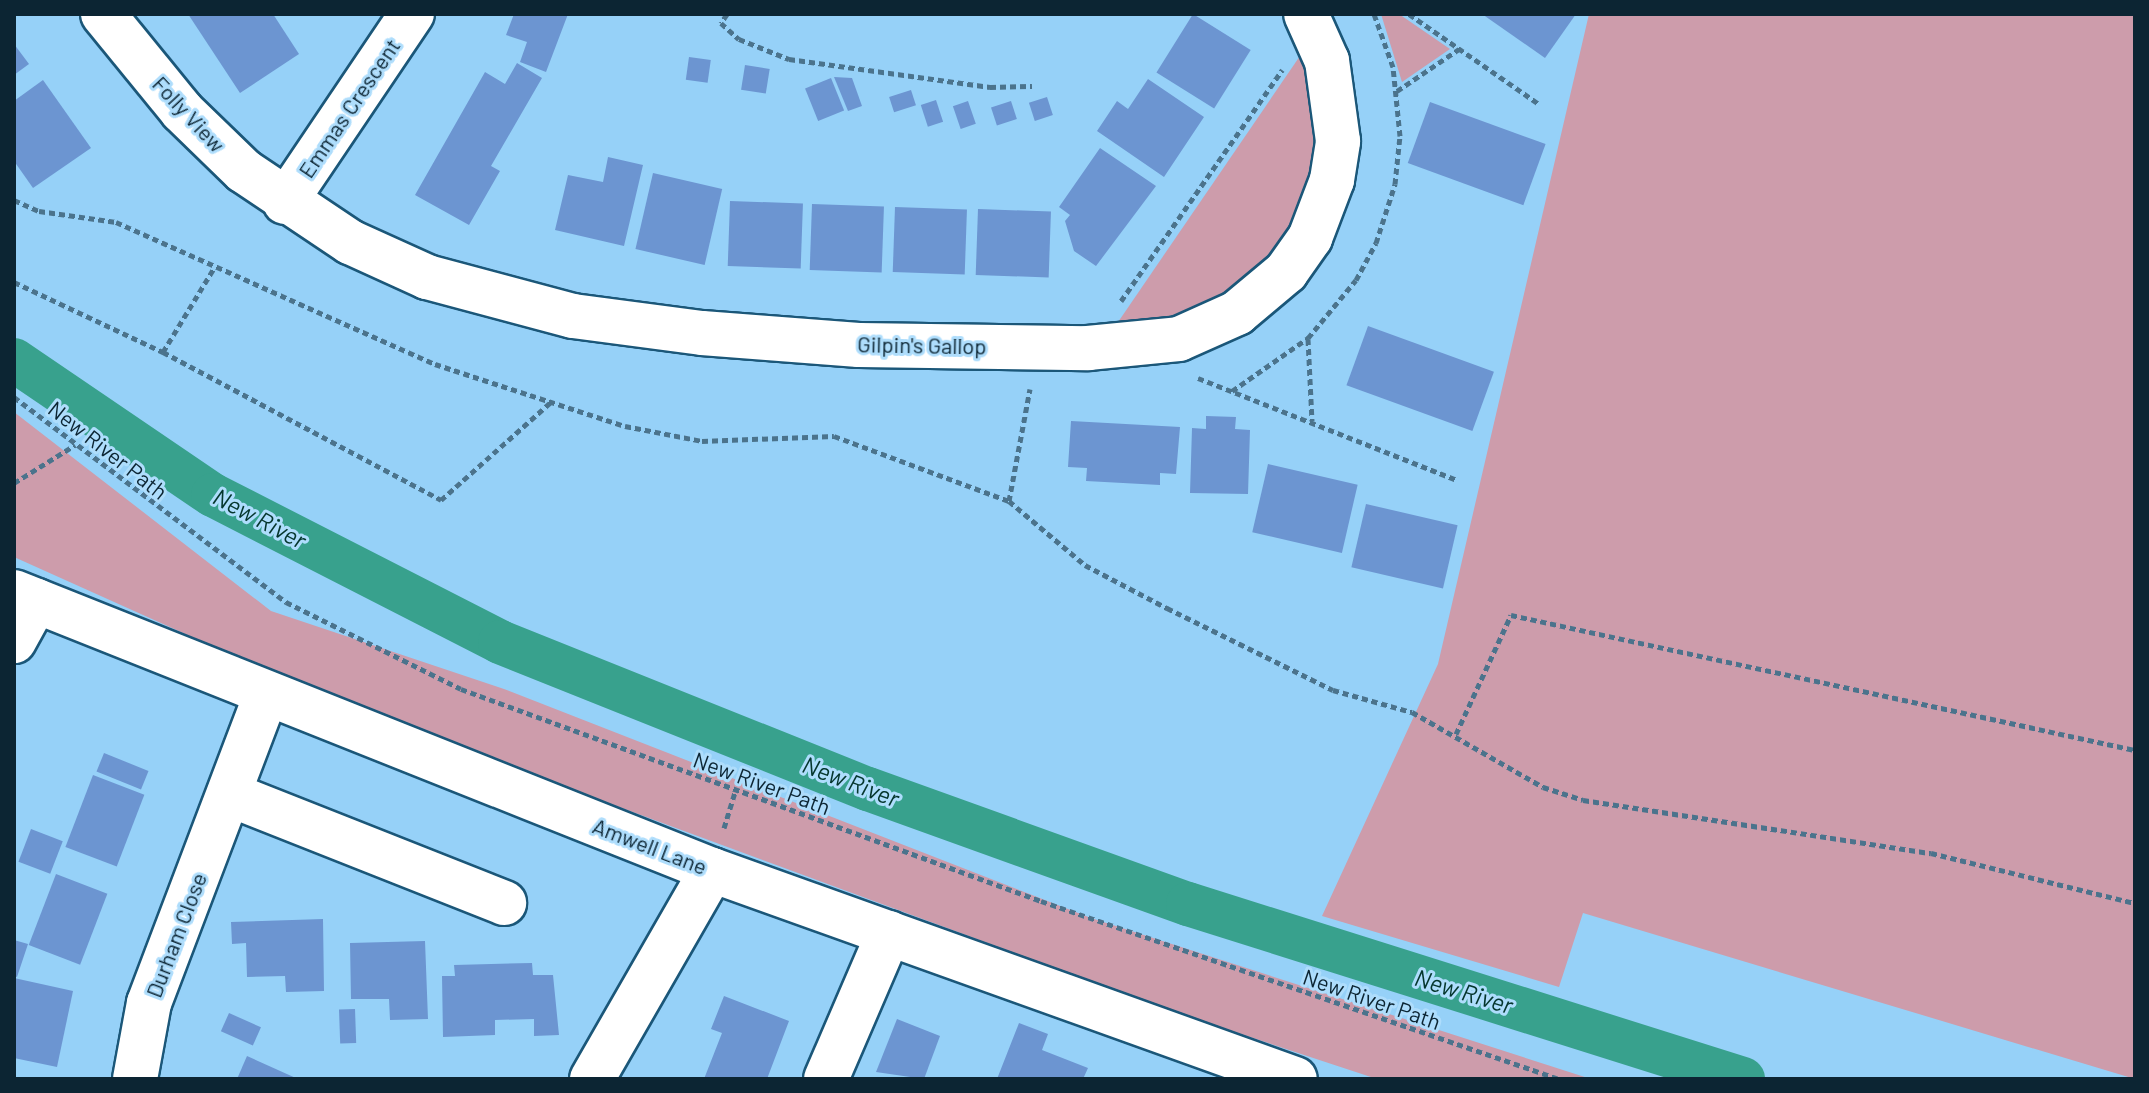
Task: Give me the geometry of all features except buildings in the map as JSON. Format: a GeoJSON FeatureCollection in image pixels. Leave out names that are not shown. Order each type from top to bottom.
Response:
{"type":"FeatureCollection","features":[{"type":"Feature","properties":{"kind":"street","name":"Folly View"},"geometry":{"type":"LineString","coordinates":[[103,14],[182,111],[285,202]]}},
{"type":"Feature","properties":{"kind":"street","name":"Emmas Crescent"},"geometry":{"type":"LineString","coordinates":[[285,202],[412,14]]}},
{"type":"Feature","properties":{"kind":"street","name":"Gilpin's Gallop"},"geometry":{"type":"LineString","coordinates":[[285,202],[350,242],[427,277],[573,316],[859,345],[1147,346],[1209,327],[1260,296],[1294,261],[1324,208],[1338,141],[1336,100],[1310,20]]}},
{"type":"Feature","properties":{"kind":"street"},"geometry":{"type":"LineString","coordinates":[[14,641],[25,596]]}},
{"type":"Feature","properties":{"kind":"street","name":"Amwell Lane"},"geometry":{"type":"LineString","coordinates":[[25,596],[265,697],[712,870],[1295,1079]]}},
{"type":"Feature","properties":{"kind":"street","name":"Durham Close"},"geometry":{"type":"LineString","coordinates":[[135,1079],[149,1003],[265,697]]}},
{"type":"Feature","properties":{"kind":"street"},"geometry":{"type":"LineString","coordinates":[[229,794],[504,903]]}},
{"type":"Feature","properties":{"kind":"street"},"geometry":{"type":"LineString","coordinates":[[592,1079],[712,870]]}},
{"type":"Feature","properties":{"kind":"street"},"geometry":{"type":"LineString","coordinates":[[826,1079],[889,933]]}},
{"type":"Feature","properties":{"kind":"path"},"geometry":{"type":"LineString","coordinates":[[727,14],[721,23],[739,39],[789,59],[990,87],[1032,86]]}},
{"type":"Feature","properties":{"kind":"path"},"geometry":{"type":"LineString","coordinates":[[1409,14],[1539,104]]}},
{"type":"Feature","properties":{"kind":"path"},"geometry":{"type":"LineString","coordinates":[[1088,348],[1310,20]]}},
{"type":"Feature","properties":{"kind":"path"},"geometry":{"type":"LineString","coordinates":[[1397,91],[1459,49]]}},
{"type":"Feature","properties":{"kind":"path"},"geometry":{"type":"LineString","coordinates":[[14,200],[39,211],[116,222],[435,364],[551,402],[702,441],[834,436],[1009,501],[1085,565],[1333,690],[1412,712],[1456,734],[1543,787],[1583,800],[1758,822],[1931,853],[2135,903]]}},
{"type":"Feature","properties":{"kind":"path"},"geometry":{"type":"LineString","coordinates":[[163,352],[214,268]]}},
{"type":"Feature","properties":{"kind":"path"},"geometry":{"type":"LineString","coordinates":[[14,282],[163,352],[441,500],[551,402]]}},
{"type":"Feature","properties":{"kind":"path"},"geometry":{"type":"LineString","coordinates":[[1308,338],[1312,421]]}},
{"type":"Feature","properties":{"kind":"path"},"geometry":{"type":"LineString","coordinates":[[1009,501],[1037,346]]}},
{"type":"Feature","properties":{"kind":"path"},"geometry":{"type":"LineString","coordinates":[[1188,374],[1457,480]]}},
{"type":"Feature","properties":{"kind":"path","name":"New River Path"},"geometry":{"type":"LineString","coordinates":[[14,397],[286,602],[461,689],[1041,901],[1559,1079]]}},
{"type":"Feature","properties":{"kind":"path"},"geometry":{"type":"LineString","coordinates":[[14,483],[75,445]]}},
{"type":"Feature","properties":{"kind":"path"},"geometry":{"type":"LineString","coordinates":[[1456,734],[1511,615],[2135,750]]}},
{"type":"Feature","properties":{"kind":"shaded area"},"geometry":{"type":"Polygon","coordinates":[[[1381,14],[1399,14],[1450,49],[1402,82],[1381,14]]]}},
{"type":"Feature","properties":{"kind":"shaded area"},"geometry":{"type":"Polygon","coordinates":[[[1589,14],[2135,14],[2135,1079],[1583,913],[1559,987],[1322,916],[1438,664],[1589,14]]]}},
{"type":"Feature","properties":{"kind":"shaded area"},"geometry":{"type":"Polygon","coordinates":[[[1302,53],[1315,87],[1317,157],[1298,219],[1250,277],[1221,300],[1146,327],[1114,328],[1302,53]]]}},
{"type":"Feature","properties":{"kind":"shaded area"},"geometry":{"type":"Polygon","coordinates":[[[14,412],[271,611],[504,689],[1091,918],[1591,1079],[1377,1079],[1180,1014],[348,707],[14,557],[14,412]]]}},
{"type":"Feature","properties":{"kind":"waterway","name":"New River"},"geometry":{"type":"LineString","coordinates":[[14,360],[213,495],[500,642],[868,789],[1188,904],[1743,1079]]}}]}
